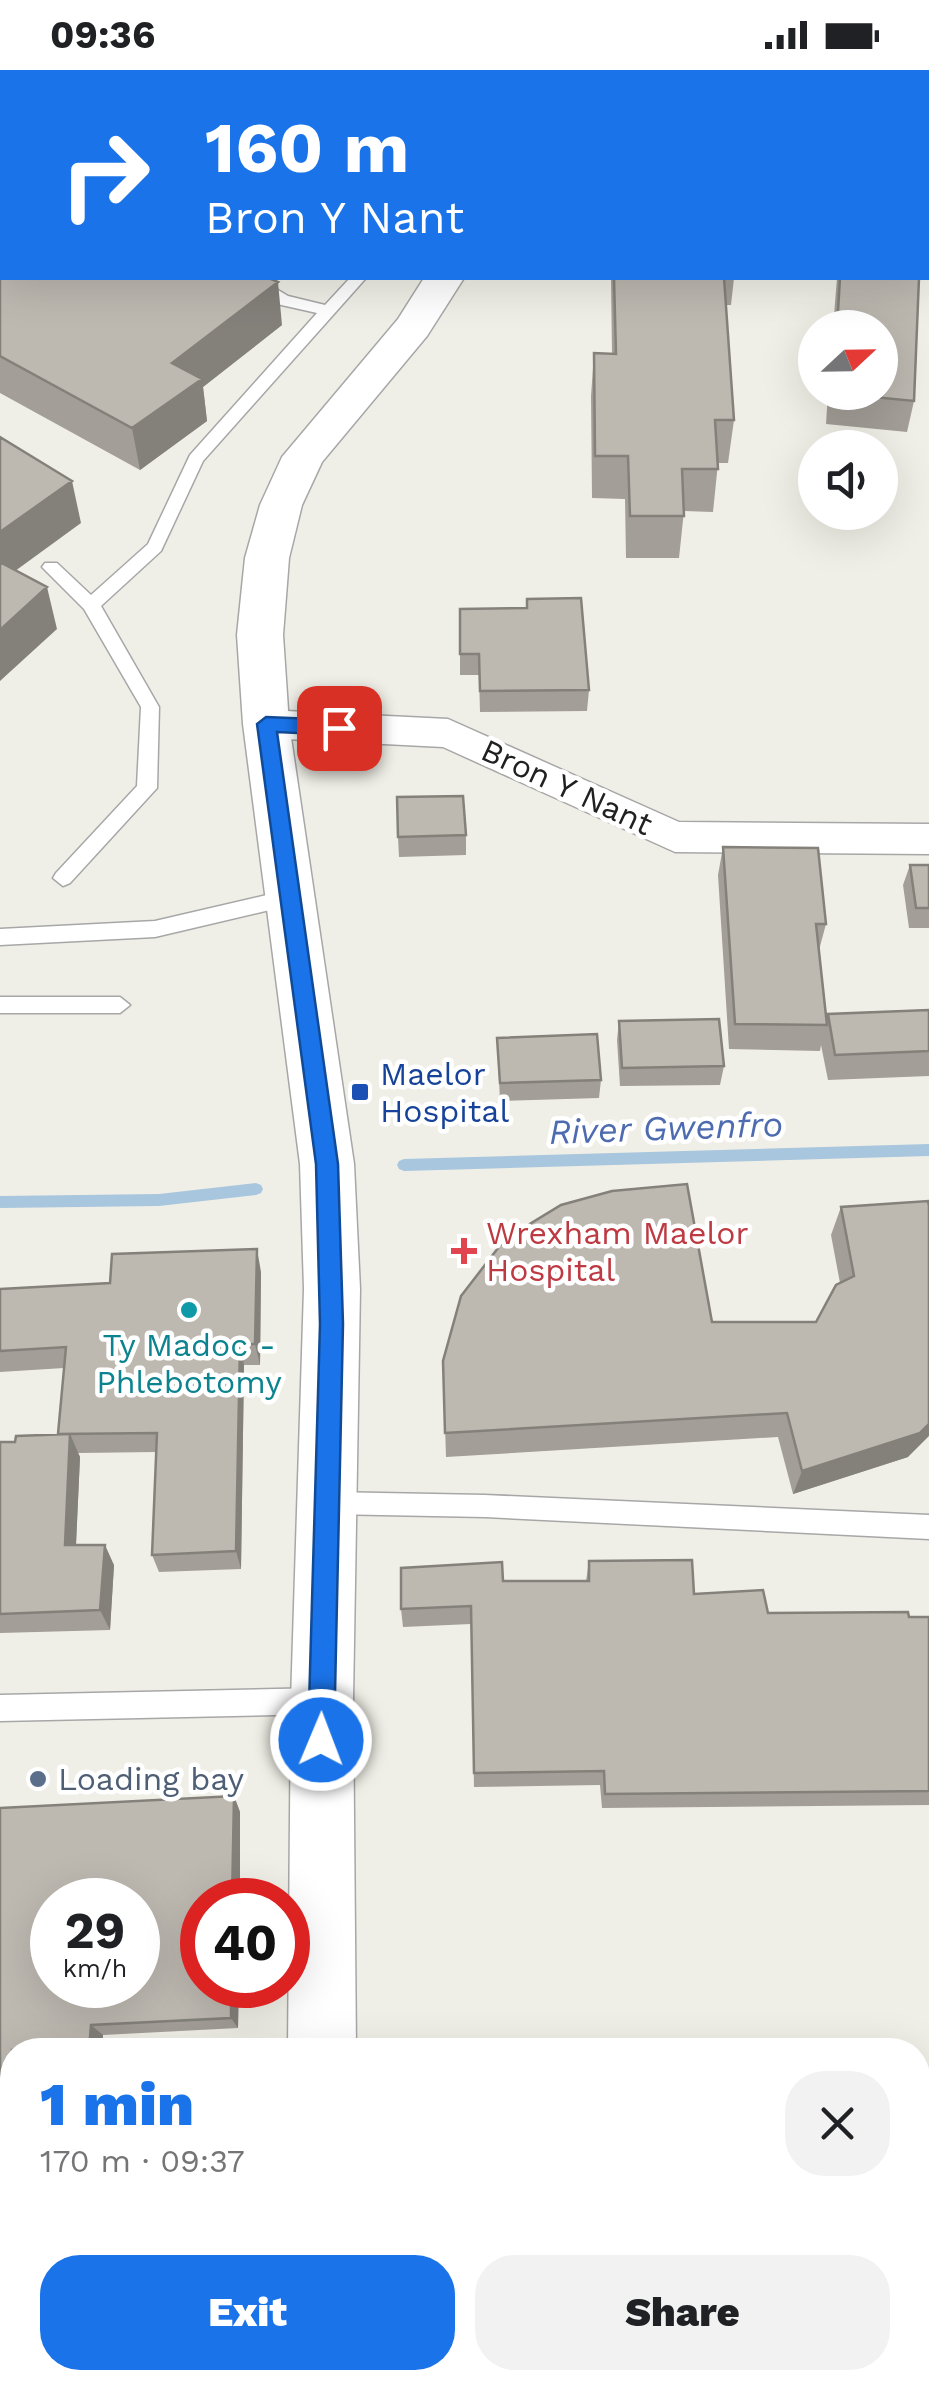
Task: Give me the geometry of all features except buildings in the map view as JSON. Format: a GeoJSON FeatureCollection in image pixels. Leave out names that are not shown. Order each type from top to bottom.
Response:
{"type":"FeatureCollection","features":[{"type":"Feature","properties":{"kind":"street"},"geometry":{"type":"LineString","coordinates":[[322,2038],[322,1701],[330,1503],[332,1289],[327,1164],[288,898],[266,724],[260,635],[267,558],[280,504],[303,457],[412,327],[443,280]]}},
{"type":"Feature","properties":{"kind":"street","name":"Bron Y Nant"},"geometry":{"type":"LineString","coordinates":[[266,724],[448,732],[674,837],[929,839]]}},
{"type":"Feature","properties":{"kind":"lane"},"geometry":{"type":"LineString","coordinates":[[251,280],[282,300],[329,311]]}},
{"type":"Feature","properties":{"kind":"lane"},"geometry":{"type":"LineString","coordinates":[[91,604],[155,547],[196,459],[356,280]]}},
{"type":"Feature","properties":{"kind":"lane"},"geometry":{"type":"LineString","coordinates":[[51,567],[91,604],[150,707],[147,788],[63,878]]}},
{"type":"Feature","properties":{"kind":"lane"},"geometry":{"type":"LineString","coordinates":[[0,936],[156,929],[288,898]]}},
{"type":"Feature","properties":{"kind":"lane"},"geometry":{"type":"LineString","coordinates":[[0,1004],[120,1006]]}},
{"type":"Feature","properties":{"kind":"lane"},"geometry":{"type":"LineString","coordinates":[[330,1503],[560,1509],[929,1527]]}},
{"type":"Feature","properties":{"kind":"lane"},"geometry":{"type":"LineString","coordinates":[[0,1708],[322,1701]]}},
{"type":"Feature","properties":{"kind":"waterway","name":"River Gwenfro"},"geometry":{"type":"LineString","coordinates":[[404,1165],[929,1150]]}},
{"type":"Feature","properties":{"kind":"waterway","name":"River Gwenfro"},"geometry":{"type":"LineString","coordinates":[[0,1202],[159,1200],[256,1189]]}},
{"type":"Feature","properties":{"kind":"place","name":"Maelor Hospital"},"geometry":{"type":"Point","coordinates":[360,1092]}},
{"type":"Feature","properties":{"kind":"place","name":"Wrexham Maelor Hospital"},"geometry":{"type":"Point","coordinates":[464,1251]}},
{"type":"Feature","properties":{"kind":"place","name":"Ty Madoc - Phlebotomy"},"geometry":{"type":"Point","coordinates":[189,1310]}},
{"type":"Feature","properties":{"kind":"place","name":"Loading bay"},"geometry":{"type":"Point","coordinates":[38,1779]}},
{"type":"Feature","properties":{"kind":"route"},"geometry":{"type":"LineString","coordinates":[[321,1740],[332,1324],[327,1164],[266,724],[339,728]]}}]}
